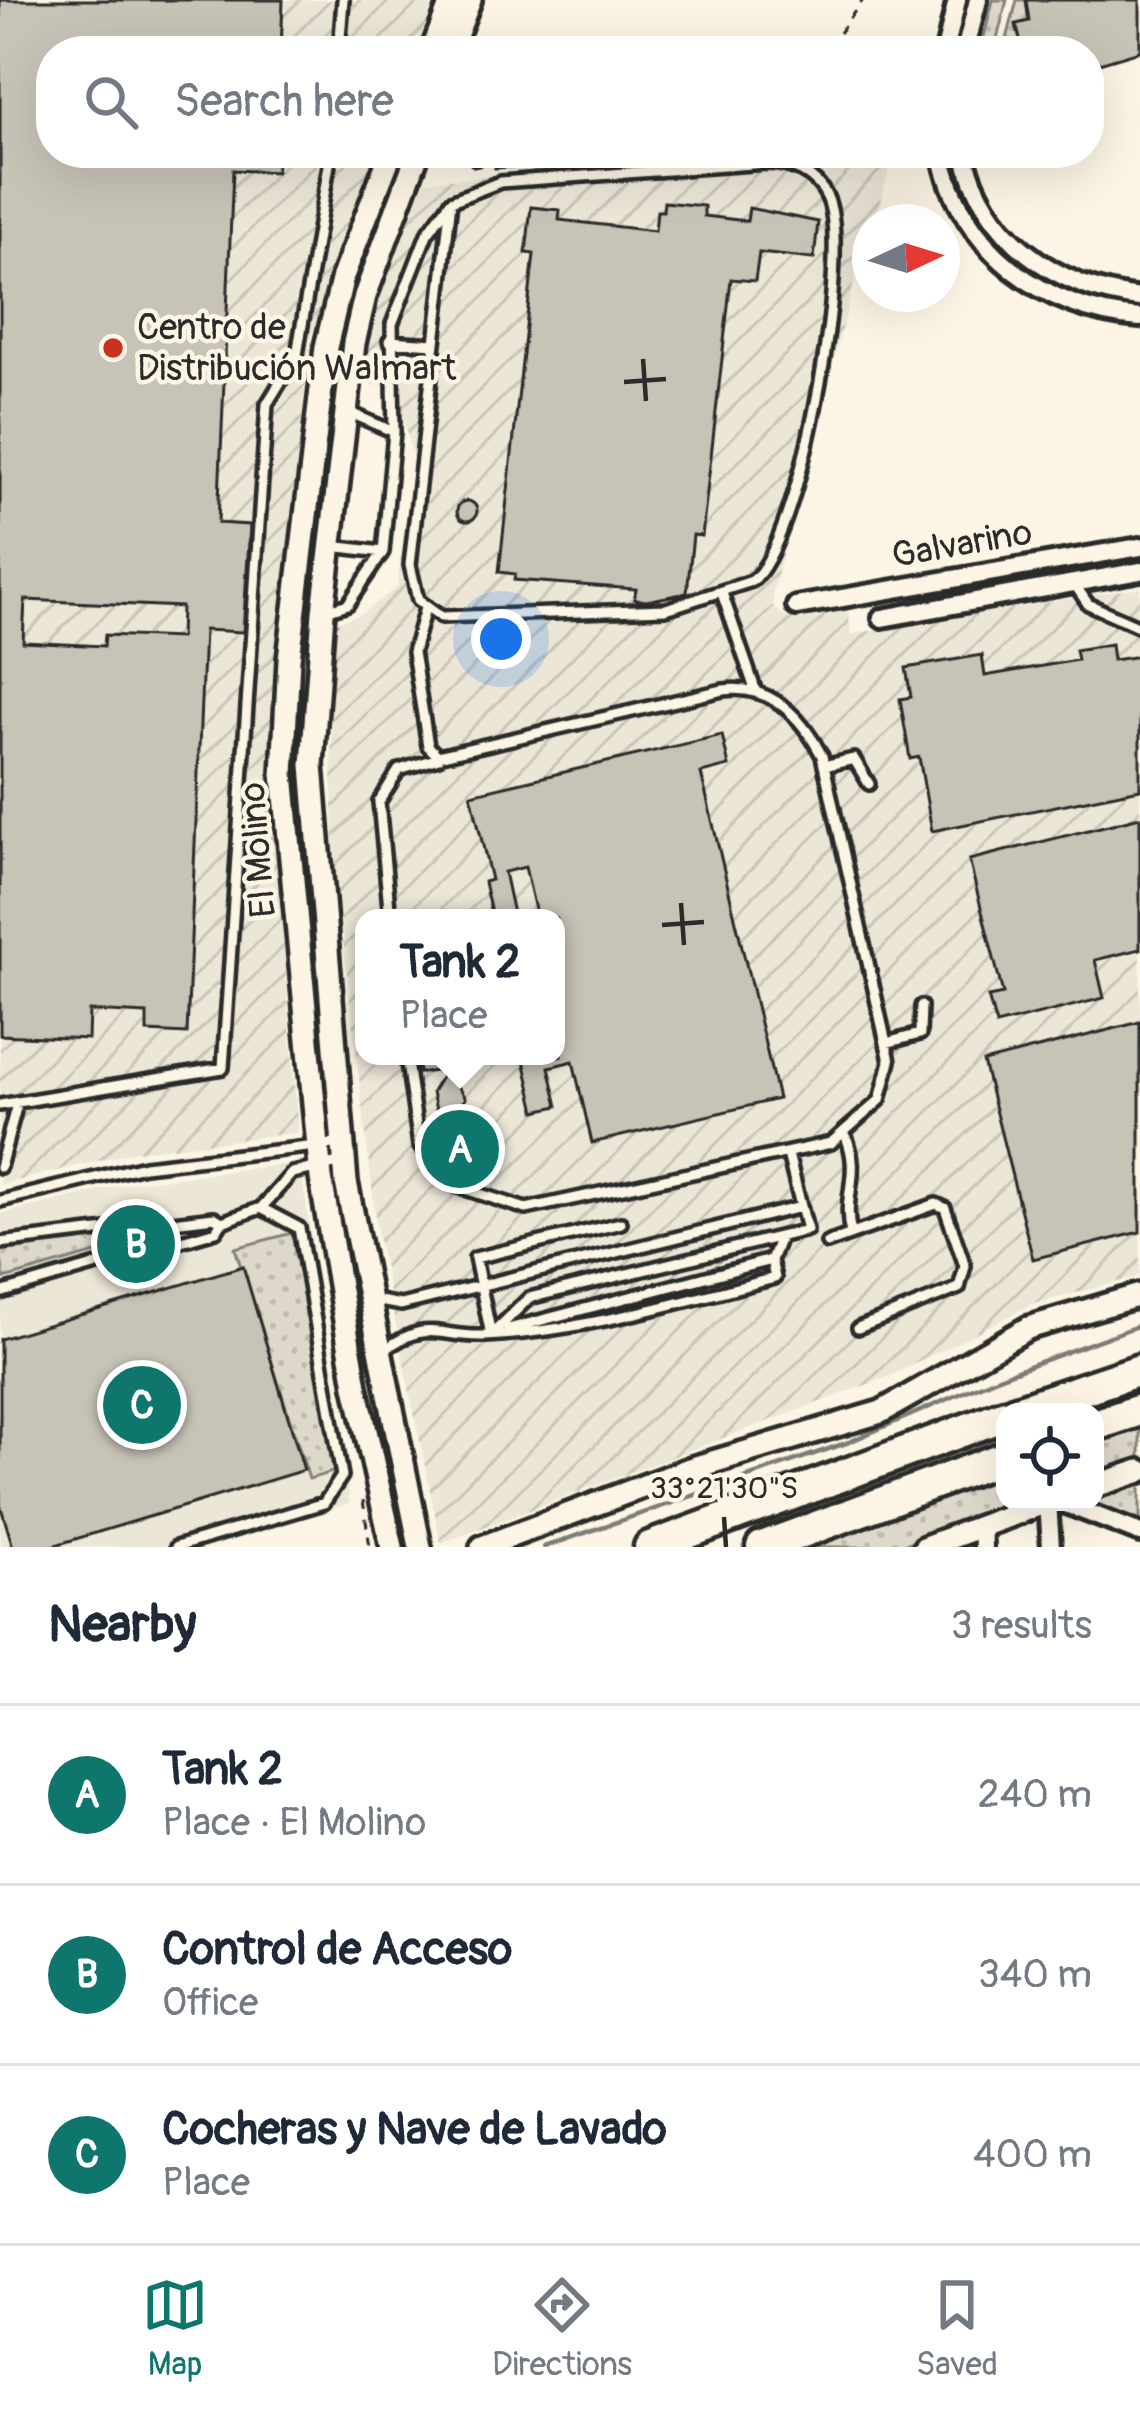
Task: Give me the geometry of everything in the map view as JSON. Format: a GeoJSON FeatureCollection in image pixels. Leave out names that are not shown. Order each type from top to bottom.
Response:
{"type":"FeatureCollection","features":[{"type":"Feature","properties":{"kind":"highway"},"geometry":{"type":"LineString","coordinates":[[1041,1403],[1140,1370]]}},
{"type":"Feature","properties":{"kind":"highway"},"geometry":{"type":"LineString","coordinates":[[1104,1422],[1140,1410]]}},
{"type":"Feature","properties":{"kind":"highway"},"geometry":{"type":"LineString","coordinates":[[650,1547],[996,1418]]}},
{"type":"Feature","properties":{"kind":"highway"},"geometry":{"type":"LineString","coordinates":[[762,1547],[996,1460]]}},
{"type":"Feature","properties":{"kind":"street"},"geometry":{"type":"LineString","coordinates":[[438,36],[452,0]]}},
{"type":"Feature","properties":{"kind":"street"},"geometry":{"type":"LineString","coordinates":[[456,36],[470,0]]}},
{"type":"Feature","properties":{"kind":"street"},"geometry":{"type":"LineString","coordinates":[[949,36],[957,0]]}},
{"type":"Feature","properties":{"kind":"street"},"geometry":{"type":"LineString","coordinates":[[969,36],[978,0]]}},
{"type":"Feature","properties":{"kind":"street","name":"El Molino"},"geometry":{"type":"LineString","coordinates":[[385,168],[333,313],[316,431],[284,755],[320,1169],[369,1448],[392,1547]]}},
{"type":"Feature","properties":{"kind":"street","name":"El Molino"},"geometry":{"type":"LineString","coordinates":[[413,168],[365,296],[346,411],[323,613],[313,761],[343,1152],[398,1453],[420,1547]]}},
{"type":"Feature","properties":{"kind":"street"},"geometry":{"type":"LineString","coordinates":[[947,168],[966,217],[1007,266],[1070,304],[1140,318]]}},
{"type":"Feature","properties":{"kind":"street"},"geometry":{"type":"LineString","coordinates":[[970,168],[989,214],[1023,251],[1067,280],[1140,298]]}},
{"type":"Feature","properties":{"kind":"street"},"geometry":{"type":"LineString","coordinates":[[380,180],[394,180],[405,190]]}},
{"type":"Feature","properties":{"kind":"street"},"geometry":{"type":"LineString","coordinates":[[316,431],[329,427],[343,435]]}},
{"type":"Feature","properties":{"kind":"street","name":"Galvarino"},"geometry":{"type":"LineString","coordinates":[[796,606],[1140,547]]}},
{"type":"Feature","properties":{"kind":"street","name":"Galvarino"},"geometry":{"type":"LineString","coordinates":[[882,618],[1140,571]]}},
{"type":"Feature","properties":{"kind":"street"},"geometry":{"type":"LineString","coordinates":[[950,579],[954,604]]}},
{"type":"Feature","properties":{"kind":"street"},"geometry":{"type":"LineString","coordinates":[[284,755],[299,766],[313,761]]}},
{"type":"Feature","properties":{"kind":"street"},"geometry":{"type":"LineString","coordinates":[[482,1547],[689,1469],[881,1412],[1028,1328],[1140,1295]]}},
{"type":"Feature","properties":{"kind":"street"},"geometry":{"type":"LineString","coordinates":[[369,1448],[385,1458],[398,1453]]}},
{"type":"Feature","properties":{"kind":"street"},"geometry":{"type":"LineString","coordinates":[[1104,1483],[1140,1471]]}},
{"type":"Feature","properties":{"kind":"street"},"geometry":{"type":"LineString","coordinates":[[925,1547],[982,1537],[1030,1511]]}},
{"type":"Feature","properties":{"kind":"street"},"geometry":{"type":"LineString","coordinates":[[1048,1511],[1051,1547]]}},
{"type":"Feature","properties":{"kind":"street"},"geometry":{"type":"LineString","coordinates":[[1083,1511],[1140,1533]]}},
{"type":"Feature","properties":{"kind":"street"},"geometry":{"type":"LineString","coordinates":[[1118,1525],[1120,1547]]}},
{"type":"Feature","properties":{"kind":"lane"},"geometry":{"type":"LineString","coordinates":[[340,36],[343,0]]}},
{"type":"Feature","properties":{"kind":"lane"},"geometry":{"type":"LineString","coordinates":[[0,1106],[224,1069],[267,404],[297,355],[328,168]]}},
{"type":"Feature","properties":{"kind":"lane"},"geometry":{"type":"LineString","coordinates":[[323,613],[348,604],[383,552],[394,432],[389,341],[428,234],[452,201],[500,182],[696,168]]}},
{"type":"Feature","properties":{"kind":"lane"},"geometry":{"type":"LineString","coordinates":[[452,201],[410,566],[414,592],[425,608],[451,618],[666,609],[752,580],[771,560],[823,373],[833,284],[833,216],[826,194],[803,172],[787,168]]}},
{"type":"Feature","properties":{"kind":"lane"},"geometry":{"type":"LineString","coordinates":[[389,341],[435,344]]}},
{"type":"Feature","properties":{"kind":"lane"},"geometry":{"type":"LineString","coordinates":[[346,411],[394,432]]}},
{"type":"Feature","properties":{"kind":"lane"},"geometry":{"type":"LineString","coordinates":[[331,546],[383,552]]}},
{"type":"Feature","properties":{"kind":"lane"},"geometry":{"type":"LineString","coordinates":[[1073,583],[1088,604],[1140,626]]}},
{"type":"Feature","properties":{"kind":"lane"},"geometry":{"type":"LineString","coordinates":[[722,593],[754,689]]}},
{"type":"Feature","properties":{"kind":"lane"},"geometry":{"type":"LineString","coordinates":[[425,608],[414,635],[416,689],[428,746],[445,757]]}},
{"type":"Feature","properties":{"kind":"lane"},"geometry":{"type":"LineString","coordinates":[[389,909],[379,802],[399,770],[723,689],[754,689],[782,704],[811,734],[824,766],[886,1042],[888,1079],[880,1100],[845,1134],[788,1154],[624,1192],[512,1208],[456,1186],[437,1171],[419,1145],[407,1065]]}},
{"type":"Feature","properties":{"kind":"lane"},"geometry":{"type":"LineString","coordinates":[[824,766],[854,759],[868,784]]}},
{"type":"Feature","properties":{"kind":"lane"},"geometry":{"type":"LineString","coordinates":[[886,1042],[920,1034],[921,1006]]}},
{"type":"Feature","properties":{"kind":"lane"},"geometry":{"type":"LineString","coordinates":[[0,1167],[17,1104]]}},
{"type":"Feature","properties":{"kind":"lane"},"geometry":{"type":"LineString","coordinates":[[845,1134],[856,1162],[847,1209],[851,1234]]}},
{"type":"Feature","properties":{"kind":"lane"},"geometry":{"type":"LineString","coordinates":[[0,1202],[144,1166],[318,1145],[343,1152]]}},
{"type":"Feature","properties":{"kind":"lane"},"geometry":{"type":"LineString","coordinates":[[0,1293],[216,1231],[222,1222],[262,1208],[292,1173],[320,1169],[343,1152]]}},
{"type":"Feature","properties":{"kind":"lane"},"geometry":{"type":"LineString","coordinates":[[491,1335],[530,1298],[807,1230],[788,1154]]}},
{"type":"Feature","properties":{"kind":"lane"},"geometry":{"type":"LineString","coordinates":[[826,1243],[941,1205],[965,1266],[963,1282],[953,1293],[858,1328]]}},
{"type":"Feature","properties":{"kind":"lane"},"geometry":{"type":"LineString","coordinates":[[368,1299],[401,1305],[801,1207]]}},
{"type":"Feature","properties":{"kind":"lane"},"geometry":{"type":"LineString","coordinates":[[176,1547],[324,1502],[342,1476],[299,1228],[262,1208]]}},
{"type":"Feature","properties":{"kind":"lane"},"geometry":{"type":"LineString","coordinates":[[0,1243],[214,1217],[222,1222]]}},
{"type":"Feature","properties":{"kind":"lane"},"geometry":{"type":"LineString","coordinates":[[491,1335],[476,1258],[622,1223]]}},
{"type":"Feature","properties":{"kind":"lane"},"geometry":{"type":"LineString","coordinates":[[379,1354],[406,1333],[434,1328],[491,1335],[579,1327],[775,1278],[771,1260],[780,1237]]}},
{"type":"Feature","properties":{"kind":"lane"},"geometry":{"type":"LineString","coordinates":[[491,1335],[549,1314],[771,1260]]}},
{"type":"Feature","properties":{"kind":"path"},"geometry":{"type":"LineString","coordinates":[[839,33],[863,0]]}},
{"type":"Feature","properties":{"kind":"path"},"geometry":{"type":"LineString","coordinates":[[364,1500],[373,1547],[359,1501],[364,1500]]}},
{"type":"Feature","properties":{"kind":"shaded area","name":"Centro de Distribución Walmart"},"geometry":{"type":"Polygon","coordinates":[[[0,0],[435,0],[421,36],[36,36],[36,168],[370,168],[309,343],[270,760],[298,1133],[137,1151],[0,1185],[0,0]]]}},
{"type":"Feature","properties":{"kind":"shaded area"},"geometry":{"type":"Polygon","coordinates":[[[993,0],[1007,0],[998,36],[984,36],[993,0]]]}},
{"type":"Feature","properties":{"kind":"shaded area"},"geometry":{"type":"Polygon","coordinates":[[[1017,0],[1026,0],[1029,21],[1016,25],[1019,36],[1008,36],[1017,0]]]}},
{"type":"Feature","properties":{"kind":"shaded area"},"geometry":{"type":"Polygon","coordinates":[[[598,168],[890,168],[880,204],[852,204],[852,291],[773,592],[773,607],[786,617],[848,609],[851,634],[1140,587],[1140,1276],[1031,1305],[893,1375],[441,1543],[378,1239],[358,1065],[565,1065],[565,909],[355,909],[355,1042],[335,871],[330,700],[336,623],[362,613],[397,587],[414,463],[396,387],[362,384],[370,319],[425,181],[598,168]]]}},
{"type":"Feature","properties":{"kind":"shaded area"},"geometry":{"type":"Polygon","coordinates":[[[300,1163],[350,1503],[203,1547],[0,1547],[0,1214],[136,1182],[300,1163]]]}},
{"type":"Feature","properties":{"kind":"shaded area"},"geometry":{"type":"Polygon","coordinates":[[[292,1233],[336,1471],[309,1479],[235,1248],[292,1233]]]}},
{"type":"Feature","properties":{"kind":"shaded area"},"geometry":{"type":"Polygon","coordinates":[[[111,1237],[114,1248],[4,1279],[0,1251],[111,1237]]]}},
{"type":"Feature","properties":{"kind":"shaded area"},"geometry":{"type":"Polygon","coordinates":[[[1140,1420],[1140,1462],[1104,1474],[1104,1432],[1140,1420]]]}},
{"type":"Feature","properties":{"kind":"shaded area"},"geometry":{"type":"Polygon","coordinates":[[[996,1470],[996,1511],[897,1547],[790,1547],[996,1470]]]}},
{"type":"Feature","properties":{"kind":"shaded area"},"geometry":{"type":"Polygon","coordinates":[[[1140,1482],[1140,1527],[1100,1511],[1104,1511],[1104,1493],[1140,1482]]]}},
{"type":"Feature","properties":{"kind":"building","name":"Centro de Distribución Walmart"},"geometry":{"type":"Polygon","coordinates":[[[0,0],[283,0],[282,36],[36,36],[36,168],[276,168],[276,172],[233,170],[218,523],[250,525],[243,632],[204,630],[187,1034],[147,1032],[147,1014],[89,1011],[88,1039],[0,1035],[0,0]],[[25,600],[23,642],[104,646],[105,635],[180,638],[181,607],[25,600]]]}},
{"type":"Feature","properties":{"kind":"building"},"geometry":{"type":"Polygon","coordinates":[[[1026,0],[1140,0],[1140,51],[1104,62],[1104,36],[1019,36],[1016,24],[1029,21],[1026,0]]]}},
{"type":"Feature","properties":{"kind":"building"},"geometry":{"type":"Polygon","coordinates":[[[664,202],[704,206],[704,216],[747,221],[749,208],[818,222],[814,259],[759,253],[755,281],[731,279],[702,536],[693,535],[687,593],[646,601],[634,599],[636,589],[514,580],[515,574],[499,572],[534,254],[526,253],[531,207],[560,210],[559,220],[655,231],[657,211],[663,211],[664,202]]]}},
{"type":"Feature","properties":{"kind":"building"},"geometry":{"type":"Polygon","coordinates":[[[467,501],[477,511],[467,521],[457,511],[467,501]]]}},
{"type":"Feature","properties":{"kind":"building"},"geometry":{"type":"Polygon","coordinates":[[[1111,644],[1113,660],[1140,656],[1140,789],[932,831],[919,757],[910,759],[900,699],[911,697],[906,668],[982,655],[985,676],[1077,660],[1075,650],[1111,644]]]}},
{"type":"Feature","properties":{"kind":"building"},"geometry":{"type":"Polygon","coordinates":[[[722,735],[729,766],[701,773],[778,1099],[592,1143],[573,1061],[565,1063],[565,909],[535,909],[525,867],[504,872],[512,909],[490,909],[484,882],[491,880],[471,794],[722,735]]]}},
{"type":"Feature","properties":{"kind":"building"},"geometry":{"type":"Polygon","coordinates":[[[1140,817],[1140,949],[1095,960],[1104,998],[996,1025],[988,997],[1003,994],[969,860],[1140,817]]]}},
{"type":"Feature","properties":{"kind":"building"},"geometry":{"type":"Polygon","coordinates":[[[1140,1022],[1140,1232],[1033,1259],[983,1062],[1140,1022]]]}},
{"type":"Feature","properties":{"kind":"building"},"geometry":{"type":"Polygon","coordinates":[[[418,1065],[452,1065],[453,1080],[465,1098],[457,1112],[436,1110],[432,1092],[445,1070],[419,1073],[418,1065]]]}},
{"type":"Feature","properties":{"kind":"building"},"geometry":{"type":"Polygon","coordinates":[[[525,1065],[557,1065],[549,1067],[558,1106],[536,1111],[525,1065]]]}},
{"type":"Feature","properties":{"kind":"building"},"geometry":{"type":"Polygon","coordinates":[[[460,1135],[472,1140],[477,1152],[472,1164],[460,1169],[448,1164],[443,1152],[448,1140],[460,1135]]]}},
{"type":"Feature","properties":{"kind":"building"},"geometry":{"type":"Polygon","coordinates":[[[243,1266],[304,1470],[49,1547],[13,1547],[0,1504],[0,1339],[243,1266]]]}},
{"type":"Feature","properties":{"kind":"waterway"},"geometry":{"type":"LineString","coordinates":[[544,1547],[849,1442],[1001,1376],[1140,1325]]}},
{"type":"Feature","properties":{"kind":"place","name":"Centro de Distribución Walmart"},"geometry":{"type":"Point","coordinates":[113,348]}},
{"type":"Feature","properties":{"kind":"place","name":"Tank 2"},"geometry":{"type":"Point","coordinates":[460,1149]}},
{"type":"Feature","properties":{"kind":"place","name":"Control de Acceso"},"geometry":{"type":"Point","coordinates":[136,1244]}},
{"type":"Feature","properties":{"kind":"place","name":"Cocheras y Nave de Lavado"},"geometry":{"type":"Point","coordinates":[142,1405]}}]}
